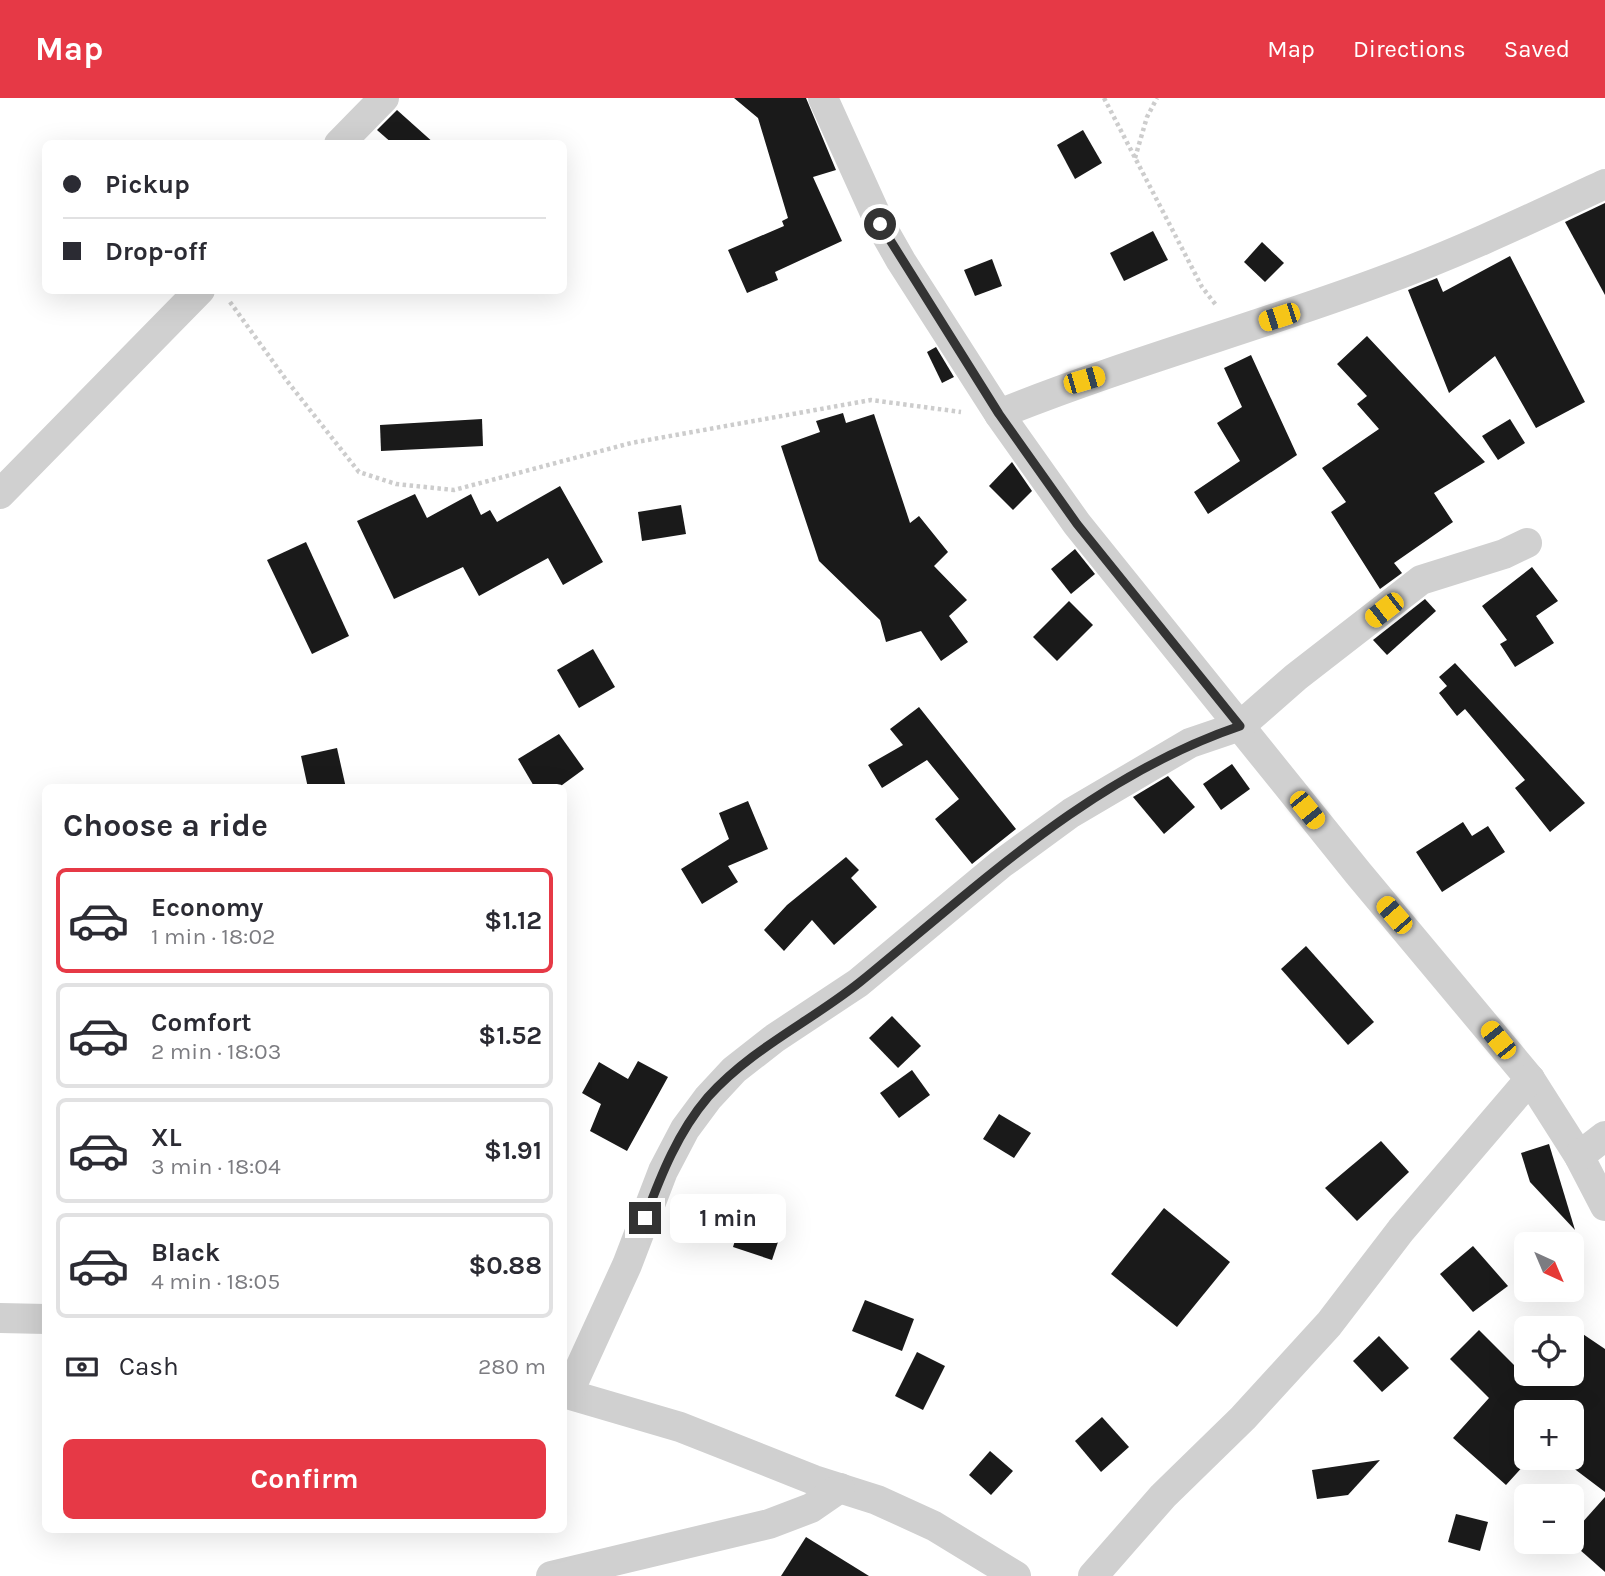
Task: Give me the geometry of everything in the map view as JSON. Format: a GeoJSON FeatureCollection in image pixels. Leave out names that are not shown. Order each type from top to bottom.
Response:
{"type":"FeatureCollection","features":[{"type":"Feature","properties":{"kind":"street"},"geometry":{"type":"LineString","coordinates":[[343,140],[384,98]]}},
{"type":"Feature","properties":{"kind":"street"},"geometry":{"type":"LineString","coordinates":[[822,98],[901,261],[999,414],[1077,524],[1530,1079],[1579,1156],[1605,1206]]}},
{"type":"Feature","properties":{"kind":"street"},"geometry":{"type":"LineString","coordinates":[[999,414],[1084,380],[1198,346],[1236,330],[1378,283],[1508,229],[1605,184]]}},
{"type":"Feature","properties":{"kind":"street"},"geometry":{"type":"LineString","coordinates":[[0,494],[196,294]]}},
{"type":"Feature","properties":{"kind":"street"},"geometry":{"type":"LineString","coordinates":[[567,1391],[627,1265],[663,1171],[685,1129],[708,1098],[734,1070],[775,1038],[858,983],[1001,864],[1071,813],[1190,743],[1240,726],[1296,677],[1421,580],[1504,554],[1527,542]]}},
{"type":"Feature","properties":{"kind":"street"},"geometry":{"type":"LineString","coordinates":[[1093,1576],[1163,1496],[1243,1418],[1329,1324],[1401,1230],[1530,1079]]}},
{"type":"Feature","properties":{"kind":"street"},"geometry":{"type":"LineString","coordinates":[[1579,1156],[1605,1136]]}},
{"type":"Feature","properties":{"kind":"street"},"geometry":{"type":"LineString","coordinates":[[0,1318],[42,1319]]}},
{"type":"Feature","properties":{"kind":"street"},"geometry":{"type":"LineString","coordinates":[[567,1393],[680,1427],[905,1511],[1016,1576]]}},
{"type":"Feature","properties":{"kind":"street"},"geometry":{"type":"LineString","coordinates":[[551,1576],[769,1524],[811,1508],[841,1488]]}},
{"type":"Feature","properties":{"kind":"path"},"geometry":{"type":"LineString","coordinates":[[1104,98],[1202,287],[1236,330]]}},
{"type":"Feature","properties":{"kind":"path"},"geometry":{"type":"LineString","coordinates":[[1134,159],[1147,117],[1157,98]]}},
{"type":"Feature","properties":{"kind":"path"},"geometry":{"type":"LineString","coordinates":[[228,300],[287,381],[359,472],[396,484],[454,490],[631,443],[871,401],[958,412],[999,414]]}},
{"type":"Feature","properties":{"kind":"building"},"geometry":{"type":"Polygon","coordinates":[[[734,98],[806,98],[836,170],[813,177],[842,241],[775,272],[778,280],[747,293],[728,250],[784,226],[782,221],[788,218],[758,118],[734,98]]]}},
{"type":"Feature","properties":{"kind":"building"},"geometry":{"type":"Polygon","coordinates":[[[397,110],[431,140],[388,140],[377,130],[397,110]]]}},
{"type":"Feature","properties":{"kind":"building"},"geometry":{"type":"Polygon","coordinates":[[[1083,130],[1102,163],[1075,179],[1057,145],[1083,130]]]}},
{"type":"Feature","properties":{"kind":"building"},"geometry":{"type":"Polygon","coordinates":[[[1605,203],[1605,295],[1565,222],[1605,203]]]}},
{"type":"Feature","properties":{"kind":"building"},"geometry":{"type":"Polygon","coordinates":[[[1153,231],[1168,260],[1124,281],[1110,253],[1153,231]]]}},
{"type":"Feature","properties":{"kind":"building"},"geometry":{"type":"Polygon","coordinates":[[[1262,242],[1284,263],[1265,282],[1244,262],[1262,242]]]}},
{"type":"Feature","properties":{"kind":"building"},"geometry":{"type":"Polygon","coordinates":[[[1510,256],[1585,402],[1536,428],[1495,356],[1449,393],[1408,290],[1437,278],[1443,292],[1510,256]]]}},
{"type":"Feature","properties":{"kind":"building"},"geometry":{"type":"Polygon","coordinates":[[[992,259],[1002,286],[975,296],[964,270],[992,259]]]}},
{"type":"Feature","properties":{"kind":"building"},"geometry":{"type":"Polygon","coordinates":[[[1367,336],[1485,462],[1434,493],[1453,522],[1394,563],[1402,573],[1380,589],[1331,512],[1346,502],[1322,468],[1379,429],[1357,404],[1367,396],[1337,364],[1367,336]]]}},
{"type":"Feature","properties":{"kind":"building"},"geometry":{"type":"Polygon","coordinates":[[[936,347],[954,377],[942,383],[927,352],[936,347]]]}},
{"type":"Feature","properties":{"kind":"building"},"geometry":{"type":"Polygon","coordinates":[[[1251,355],[1297,455],[1208,514],[1194,492],[1240,461],[1217,423],[1242,407],[1224,368],[1251,355]]]}},
{"type":"Feature","properties":{"kind":"building"},"geometry":{"type":"Polygon","coordinates":[[[843,413],[846,423],[874,414],[910,523],[919,516],[948,552],[934,566],[967,600],[949,616],[968,642],[941,661],[921,631],[886,642],[880,620],[819,561],[781,446],[820,432],[816,421],[843,413]]]}},
{"type":"Feature","properties":{"kind":"building"},"geometry":{"type":"Polygon","coordinates":[[[482,419],[483,446],[381,451],[380,425],[482,419]]]}},
{"type":"Feature","properties":{"kind":"building"},"geometry":{"type":"Polygon","coordinates":[[[1510,419],[1525,443],[1498,460],[1482,436],[1510,419]]]}},
{"type":"Feature","properties":{"kind":"building"},"geometry":{"type":"Polygon","coordinates":[[[1012,462],[1032,491],[1013,510],[989,486],[1012,462]]]}},
{"type":"Feature","properties":{"kind":"building"},"geometry":{"type":"Polygon","coordinates":[[[560,486],[603,562],[563,585],[548,558],[479,596],[463,567],[394,599],[357,521],[415,494],[427,518],[471,494],[481,515],[490,510],[497,522],[560,486]]]}},
{"type":"Feature","properties":{"kind":"building"},"geometry":{"type":"Polygon","coordinates":[[[681,505],[686,534],[642,541],[638,512],[681,505]]]}},
{"type":"Feature","properties":{"kind":"building"},"geometry":{"type":"Polygon","coordinates":[[[306,542],[349,636],[312,654],[267,560],[306,542]]]}},
{"type":"Feature","properties":{"kind":"building"},"geometry":{"type":"Polygon","coordinates":[[[1075,549],[1095,574],[1071,594],[1051,569],[1075,549]]]}},
{"type":"Feature","properties":{"kind":"building"},"geometry":{"type":"Polygon","coordinates":[[[1532,567],[1558,601],[1536,616],[1554,643],[1515,667],[1500,644],[1507,640],[1482,606],[1532,567]]]}},
{"type":"Feature","properties":{"kind":"building"},"geometry":{"type":"Polygon","coordinates":[[[1425,599],[1436,611],[1387,655],[1373,640],[1425,599]]]}},
{"type":"Feature","properties":{"kind":"building"},"geometry":{"type":"Polygon","coordinates":[[[1069,601],[1093,625],[1057,661],[1033,637],[1069,601]]]}},
{"type":"Feature","properties":{"kind":"building"},"geometry":{"type":"Polygon","coordinates":[[[593,649],[615,687],[579,708],[557,670],[593,649]]]}},
{"type":"Feature","properties":{"kind":"building"},"geometry":{"type":"Polygon","coordinates":[[[1455,663],[1585,803],[1550,832],[1515,788],[1525,780],[1465,709],[1457,716],[1439,693],[1447,686],[1439,677],[1455,663]]]}},
{"type":"Feature","properties":{"kind":"building"},"geometry":{"type":"Polygon","coordinates":[[[919,707],[1016,829],[972,864],[935,819],[959,799],[927,760],[882,788],[868,765],[903,745],[890,729],[919,707]]]}},
{"type":"Feature","properties":{"kind":"building"},"geometry":{"type":"Polygon","coordinates":[[[559,734],[584,769],[563,784],[533,784],[518,759],[559,734]]]}},
{"type":"Feature","properties":{"kind":"building"},"geometry":{"type":"Polygon","coordinates":[[[337,748],[345,784],[307,784],[301,756],[337,748]]]}},
{"type":"Feature","properties":{"kind":"building"},"geometry":{"type":"Polygon","coordinates":[[[1232,764],[1250,789],[1221,810],[1203,784],[1232,764]]]}},
{"type":"Feature","properties":{"kind":"building"},"geometry":{"type":"Polygon","coordinates":[[[1168,776],[1195,807],[1164,834],[1133,797],[1168,776]]]}},
{"type":"Feature","properties":{"kind":"building"},"geometry":{"type":"Polygon","coordinates":[[[748,801],[768,849],[728,866],[738,882],[702,904],[681,869],[729,839],[719,813],[748,801]]]}},
{"type":"Feature","properties":{"kind":"building"},"geometry":{"type":"Polygon","coordinates":[[[1463,822],[1472,836],[1488,826],[1505,852],[1442,892],[1416,852],[1463,822]]]}},
{"type":"Feature","properties":{"kind":"building"},"geometry":{"type":"Polygon","coordinates":[[[846,857],[859,870],[851,878],[877,907],[834,945],[812,920],[784,951],[764,930],[787,905],[846,857]]]}},
{"type":"Feature","properties":{"kind":"building"},"geometry":{"type":"Polygon","coordinates":[[[1306,946],[1374,1022],[1348,1045],[1281,969],[1306,946]]]}},
{"type":"Feature","properties":{"kind":"building"},"geometry":{"type":"Polygon","coordinates":[[[892,1016],[921,1046],[898,1068],[869,1038],[892,1016]]]}},
{"type":"Feature","properties":{"kind":"building"},"geometry":{"type":"Polygon","coordinates":[[[638,1061],[668,1077],[627,1151],[590,1131],[601,1104],[582,1093],[599,1062],[628,1079],[638,1061]]]}},
{"type":"Feature","properties":{"kind":"building"},"geometry":{"type":"Polygon","coordinates":[[[912,1070],[930,1095],[899,1118],[880,1093],[912,1070]]]}},
{"type":"Feature","properties":{"kind":"building"},"geometry":{"type":"Polygon","coordinates":[[[999,1114],[1031,1133],[1014,1158],[983,1139],[999,1114]]]}},
{"type":"Feature","properties":{"kind":"building"},"geometry":{"type":"Polygon","coordinates":[[[1381,1141],[1409,1172],[1357,1221],[1325,1188],[1381,1141]]]}},
{"type":"Feature","properties":{"kind":"building"},"geometry":{"type":"Polygon","coordinates":[[[1549,1144],[1575,1230],[1530,1182],[1521,1153],[1549,1144]]]}},
{"type":"Feature","properties":{"kind":"building"},"geometry":{"type":"Polygon","coordinates":[[[1164,1208],[1230,1262],[1177,1327],[1111,1274],[1164,1208]]]}},
{"type":"Feature","properties":{"kind":"building"},"geometry":{"type":"Polygon","coordinates":[[[744,1211],[784,1224],[772,1260],[733,1247],[744,1211]]]}},
{"type":"Feature","properties":{"kind":"building"},"geometry":{"type":"Polygon","coordinates":[[[1473,1246],[1508,1286],[1473,1312],[1440,1274],[1473,1246]]]}},
{"type":"Feature","properties":{"kind":"building"},"geometry":{"type":"Polygon","coordinates":[[[865,1300],[914,1319],[902,1351],[852,1331],[865,1300]]]}},
{"type":"Feature","properties":{"kind":"building"},"geometry":{"type":"Polygon","coordinates":[[[1479,1330],[1514,1365],[1514,1386],[1584,1386],[1584,1335],[1605,1349],[1605,1492],[1576,1470],[1584,1470],[1584,1400],[1514,1400],[1514,1470],[1520,1470],[1506,1485],[1453,1438],[1489,1398],[1450,1359],[1479,1330]]]}},
{"type":"Feature","properties":{"kind":"building"},"geometry":{"type":"Polygon","coordinates":[[[1379,1336],[1409,1368],[1382,1392],[1353,1361],[1379,1336]]]}},
{"type":"Feature","properties":{"kind":"building"},"geometry":{"type":"Polygon","coordinates":[[[917,1352],[945,1366],[923,1410],[895,1396],[917,1352]]]}},
{"type":"Feature","properties":{"kind":"building"},"geometry":{"type":"Polygon","coordinates":[[[1102,1417],[1129,1447],[1101,1472],[1075,1441],[1102,1417]]]}},
{"type":"Feature","properties":{"kind":"building"},"geometry":{"type":"Polygon","coordinates":[[[990,1451],[1013,1471],[991,1495],[969,1475],[990,1451]]]}},
{"type":"Feature","properties":{"kind":"building"},"geometry":{"type":"Polygon","coordinates":[[[1380,1460],[1348,1495],[1317,1499],[1312,1470],[1380,1460]]]}},
{"type":"Feature","properties":{"kind":"building"},"geometry":{"type":"Polygon","coordinates":[[[1605,1497],[1605,1572],[1584,1553],[1584,1521],[1605,1497]]]}},
{"type":"Feature","properties":{"kind":"building"},"geometry":{"type":"Polygon","coordinates":[[[1456,1514],[1488,1522],[1480,1551],[1448,1542],[1456,1514]]]}},
{"type":"Feature","properties":{"kind":"building"},"geometry":{"type":"Polygon","coordinates":[[[806,1537],[869,1576],[781,1576],[806,1537]]]}},
{"type":"Feature","properties":{"kind":"route"},"geometry":{"type":"LineString","coordinates":[[645,1218],[663,1171],[685,1129],[708,1098],[734,1070],[775,1038],[858,983],[1001,864],[1071,813],[1190,743],[1240,726],[1077,524],[999,414],[880,224]]}}]}
